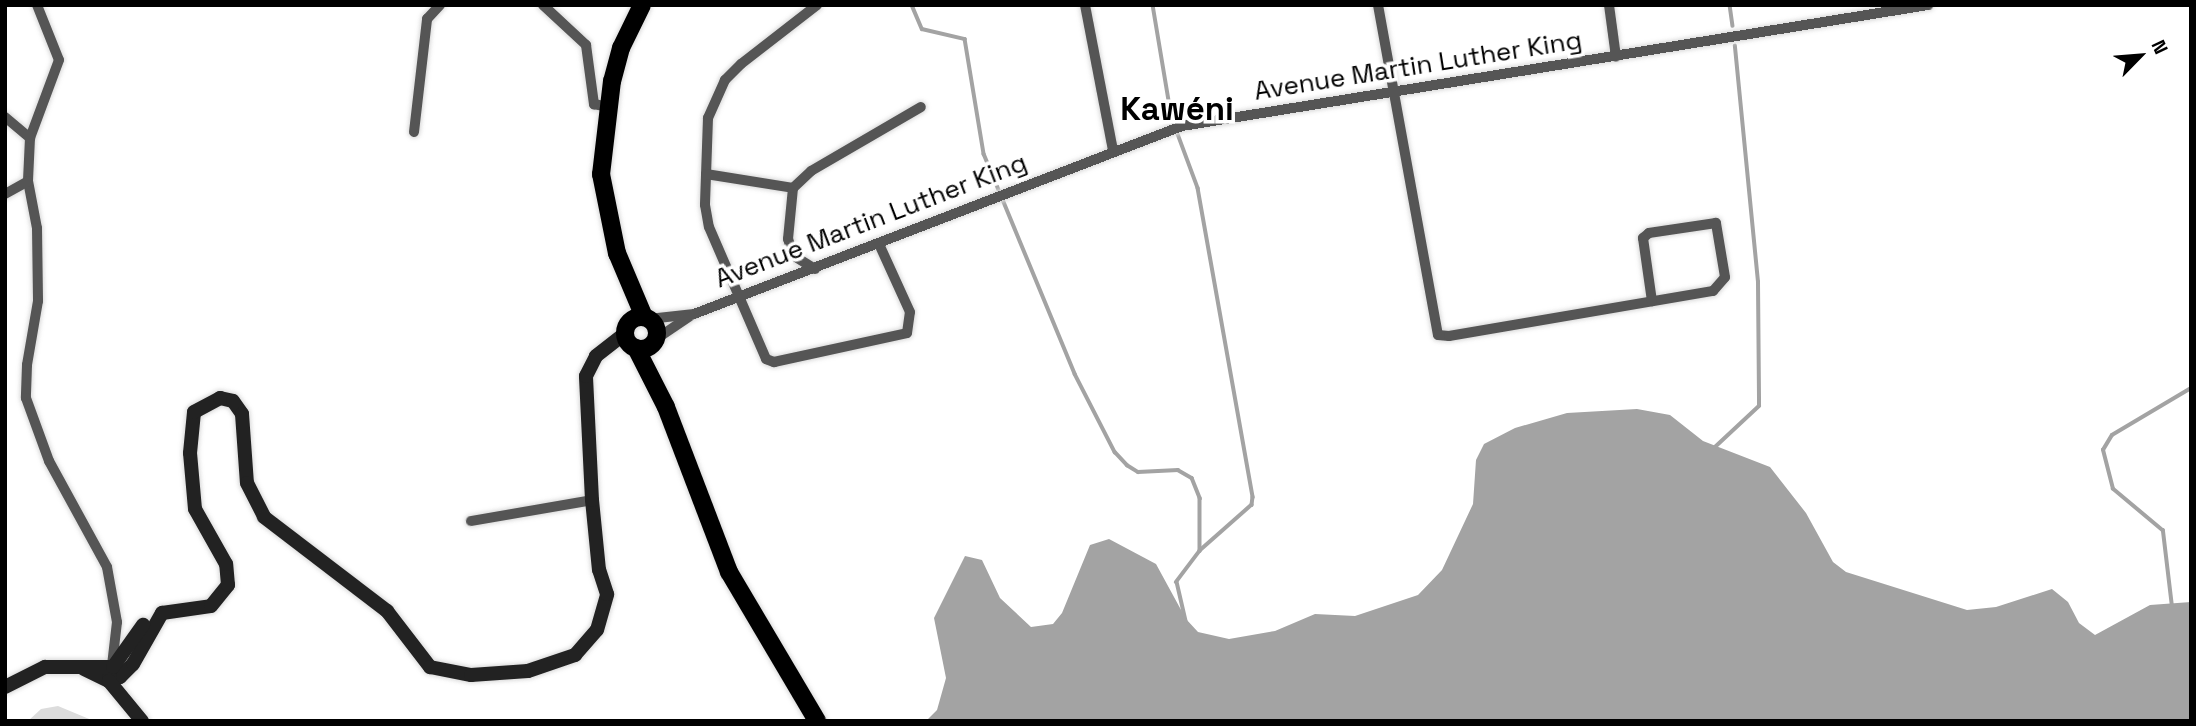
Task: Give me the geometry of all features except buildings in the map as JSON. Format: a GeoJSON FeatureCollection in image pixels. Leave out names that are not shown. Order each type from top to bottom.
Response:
{"type":"FeatureCollection","features":[{"type":"Feature","properties":{"kind":"main road"},"geometry":{"type":"LineString","coordinates":[[642,5],[621,48],[608,107],[604,185],[628,313],[629,338],[666,407],[729,572],[817,721]]}},
{"type":"Feature","properties":{"kind":"main road"},"geometry":{"type":"LineString","coordinates":[[617,253],[647,318],[657,330],[655,341],[666,407]]}},
{"type":"Feature","properties":{"kind":"main road"},"geometry":{"type":"LineString","coordinates":[[629,338],[632,320],[647,318]]}},
{"type":"Feature","properties":{"kind":"main road"},"geometry":{"type":"LineString","coordinates":[[115,674],[150,616],[163,609],[211,606],[220,600],[229,578],[195,509],[190,428],[194,412],[212,399],[233,401],[242,414],[247,483],[264,517],[379,604],[422,660],[442,673],[471,676],[540,669],[565,661],[591,640],[607,594],[599,570],[592,500],[584,389],[590,365],[602,350],[629,338],[655,341]]}},
{"type":"Feature","properties":{"kind":"main road"},"geometry":{"type":"LineString","coordinates":[[5,687],[46,667],[115,674]]}},
{"type":"Feature","properties":{"kind":"main road"},"geometry":{"type":"LineString","coordinates":[[115,674],[138,715]]}},
{"type":"Feature","properties":{"kind":"street"},"geometry":{"type":"LineString","coordinates":[[37,5],[59,60],[30,138],[28,181],[37,228],[38,301],[27,365],[26,398],[49,461],[107,567],[117,622],[115,674]]}},
{"type":"Feature","properties":{"kind":"street"},"geometry":{"type":"LineString","coordinates":[[414,132],[427,19],[440,5]]}},
{"type":"Feature","properties":{"kind":"street"},"geometry":{"type":"LineString","coordinates":[[543,5],[586,45],[594,104],[608,107]]}},
{"type":"Feature","properties":{"kind":"street"},"geometry":{"type":"LineString","coordinates":[[817,5],[725,80],[708,118],[706,174],[709,227],[760,351],[774,362],[895,338],[907,333],[910,312],[879,244]]}},
{"type":"Feature","properties":{"kind":"street"},"geometry":{"type":"LineString","coordinates":[[1085,5],[1112,151]]}},
{"type":"Feature","properties":{"kind":"street"},"geometry":{"type":"LineString","coordinates":[[1378,5],[1438,335],[1652,301],[1713,291],[1721,286],[1725,276],[1716,223],[1649,233],[1643,238],[1652,301]]}},
{"type":"Feature","properties":{"kind":"street"},"geometry":{"type":"LineString","coordinates":[[1609,5],[1616,57]]}},
{"type":"Feature","properties":{"kind":"street","name":"Avenue Martin Luther King"},"geometry":{"type":"LineString","coordinates":[[655,341],[694,314],[1170,129],[1928,5]]}},
{"type":"Feature","properties":{"kind":"street"},"geometry":{"type":"LineString","coordinates":[[815,269],[793,255],[788,239],[793,188],[811,171],[921,107]]}},
{"type":"Feature","properties":{"kind":"street"},"geometry":{"type":"LineString","coordinates":[[5,117],[30,138]]}},
{"type":"Feature","properties":{"kind":"street"},"geometry":{"type":"LineString","coordinates":[[706,174],[793,188]]}},
{"type":"Feature","properties":{"kind":"street"},"geometry":{"type":"LineString","coordinates":[[5,194],[28,181]]}},
{"type":"Feature","properties":{"kind":"street","name":"Avenue Martin Luther King"},"geometry":{"type":"LineString","coordinates":[[647,318],[694,314]]}},
{"type":"Feature","properties":{"kind":"street"},"geometry":{"type":"LineString","coordinates":[[471,521],[592,500]]}},
{"type":"Feature","properties":{"kind":"shaded area"},"geometry":{"type":"Polygon","coordinates":[[[1637,409],[1670,415],[1703,441],[1770,467],[1806,513],[1833,562],[1846,572],[1967,610],[1996,607],[2052,589],[2068,602],[2079,623],[2095,635],[2150,605],[2191,602],[2191,721],[926,721],[937,710],[946,678],[934,618],[965,556],[982,560],[1000,598],[1031,627],[1053,624],[1062,613],[1090,545],[1109,539],[1156,564],[1186,619],[1198,632],[1229,639],[1275,631],[1315,614],[1355,616],[1418,595],[1442,570],[1473,504],[1476,460],[1484,444],[1515,428],[1567,413],[1637,409]]]}},
{"type":"Feature","properties":{"kind":"shaded area"},"geometry":{"type":"Polygon","coordinates":[[[58,706],[94,721],[28,721],[41,709],[58,706]]]}},
{"type":"Feature","properties":{"kind":"waterway"},"geometry":{"type":"LineString","coordinates":[[912,5],[922,29],[965,39],[984,154],[1075,374],[1115,452],[1127,465],[1138,472],[1178,470],[1192,478],[1200,498],[1200,551]]}},
{"type":"Feature","properties":{"kind":"waterway"},"geometry":{"type":"LineString","coordinates":[[1153,5],[1172,118],[1198,188],[1253,497],[1252,505],[1200,551],[1177,582],[1186,621]]}},
{"type":"Feature","properties":{"kind":"waterway"},"geometry":{"type":"LineString","coordinates":[[1730,5],[1733,26]]}},
{"type":"Feature","properties":{"kind":"waterway"},"geometry":{"type":"LineString","coordinates":[[1715,447],[1759,406],[1758,282],[1735,46]]}},
{"type":"Feature","properties":{"kind":"waterway"},"geometry":{"type":"LineString","coordinates":[[2172,607],[2163,531],[2113,489],[2103,450],[2112,435],[2191,388]]}},
{"type":"Feature","properties":{"kind":"district","name":"Kawéni"},"geometry":{"type":"Point","coordinates":[1177,110]}}]}
